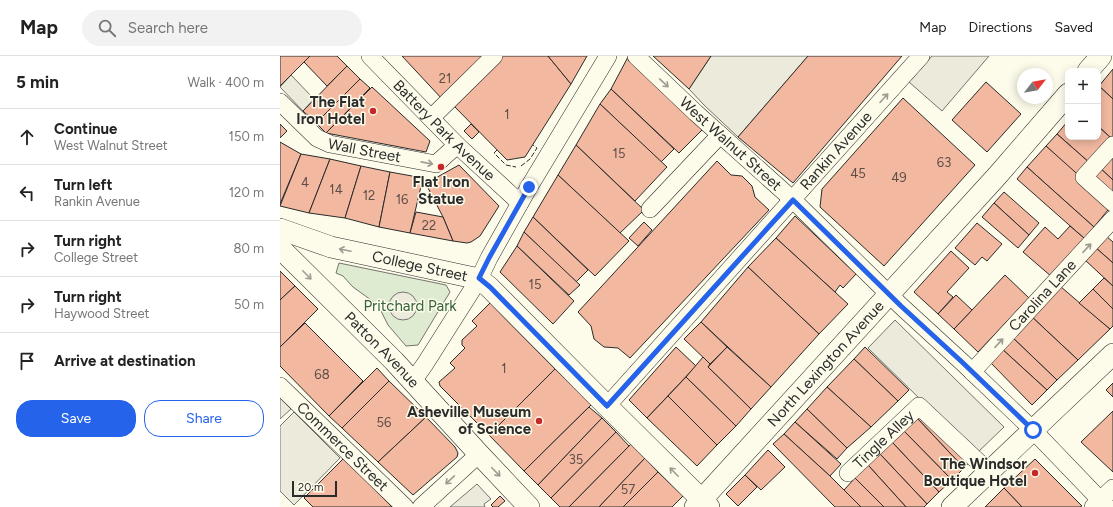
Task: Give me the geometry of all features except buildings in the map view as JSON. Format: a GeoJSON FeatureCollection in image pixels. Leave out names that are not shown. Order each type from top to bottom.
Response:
{"type":"FeatureCollection","features":[{"type":"Feature","properties":{"kind":"main road"},"geometry":{"type":"LineString","coordinates":[[1091,68],[1101,56]]}},
{"type":"Feature","properties":{"kind":"main road","name":"North Lexington Avenue"},"geometry":{"type":"LineString","coordinates":[[702,505],[889,293],[997,176],[1065,97]]}},
{"type":"Feature","properties":{"kind":"main road","name":"College Street"},"geometry":{"type":"LineString","coordinates":[[280,229],[331,247],[479,278],[490,287],[607,406],[702,505]]}},
{"type":"Feature","properties":{"kind":"main road","name":"Patton Avenue"},"geometry":{"type":"LineString","coordinates":[[280,248],[413,381],[529,507]]}},
{"type":"Feature","properties":{"kind":"main road"},"geometry":{"type":"LineString","coordinates":[[952,507],[1113,354]]}},
{"type":"Feature","properties":{"kind":"street","name":"Battery Park Avenue"},"geometry":{"type":"LineString","coordinates":[[370,56],[457,145],[520,203]]}},
{"type":"Feature","properties":{"kind":"street"},"geometry":{"type":"LineString","coordinates":[[432,118],[494,56]]}},
{"type":"Feature","properties":{"kind":"street"},"geometry":{"type":"LineString","coordinates":[[413,381],[479,278],[520,203],[608,56]]}},
{"type":"Feature","properties":{"kind":"street","name":"West Walnut Street"},"geometry":{"type":"LineString","coordinates":[[636,56],[720,135],[793,200],[1033,430],[1100,505]]}},
{"type":"Feature","properties":{"kind":"street","name":"Rankin Avenue"},"geometry":{"type":"LineString","coordinates":[[607,406],[921,56]]}},
{"type":"Feature","properties":{"kind":"street","name":"Wall Street"},"geometry":{"type":"LineString","coordinates":[[280,102],[317,138],[330,144],[436,164],[457,145]]}},
{"type":"Feature","properties":{"kind":"street"},"geometry":{"type":"LineString","coordinates":[[650,209],[720,135]]}},
{"type":"Feature","properties":{"kind":"street"},"geometry":{"type":"LineString","coordinates":[[1113,145],[1084,177],[1113,204]]}},
{"type":"Feature","properties":{"kind":"street","name":"Carolina Lane"},"geometry":{"type":"LineString","coordinates":[[972,372],[1113,219]]}},
{"type":"Feature","properties":{"kind":"street","name":"Commerce Street"},"geometry":{"type":"LineString","coordinates":[[280,386],[404,507]]}},
{"type":"Feature","properties":{"kind":"street","name":"Tingle Alley"},"geometry":{"type":"LineString","coordinates":[[848,473],[919,406],[989,472]]}},
{"type":"Feature","properties":{"kind":"street"},"geometry":{"type":"LineString","coordinates":[[421,507],[479,454]]}},
{"type":"Feature","properties":{"kind":"street"},"geometry":{"type":"LineString","coordinates":[[1100,505],[1113,488]]}},
{"type":"Feature","properties":{"kind":"green space","name":"Pritchard Park"},"geometry":{"type":"Polygon","coordinates":[[[339,263],[446,285],[450,292],[418,345],[406,346],[388,325],[378,305],[353,287],[343,276],[336,273],[339,263]]]}},
{"type":"Feature","properties":{"kind":"shaded area"},"geometry":{"type":"Polygon","coordinates":[[[711,56],[808,56],[738,137],[689,89],[711,56]]]}},
{"type":"Feature","properties":{"kind":"shaded area"},"geometry":{"type":"Polygon","coordinates":[[[932,56],[989,56],[942,111],[909,82],[932,56]]]}},
{"type":"Feature","properties":{"kind":"shaded area"},"geometry":{"type":"Polygon","coordinates":[[[291,75],[314,99],[303,111],[280,87],[291,75]]]}},
{"type":"Feature","properties":{"kind":"shaded area"},"geometry":{"type":"Polygon","coordinates":[[[403,292],[413,296],[417,306],[413,316],[403,320],[393,316],[389,306],[393,296],[403,292]]]}},
{"type":"Feature","properties":{"kind":"shaded area"},"geometry":{"type":"Polygon","coordinates":[[[895,320],[1004,427],[976,454],[868,348],[895,320]]]}},
{"type":"Feature","properties":{"kind":"shaded area"},"geometry":{"type":"Polygon","coordinates":[[[280,398],[291,409],[280,419],[280,398]]]}},
{"type":"Feature","properties":{"kind":"shaded area"},"geometry":{"type":"Polygon","coordinates":[[[294,412],[340,458],[294,505],[280,491],[280,426],[294,412]]]}},
{"type":"Feature","properties":{"kind":"shaded area"},"geometry":{"type":"Polygon","coordinates":[[[477,484],[491,499],[484,504],[485,507],[450,507],[477,484]]]}},
{"type":"Feature","properties":{"kind":"fence"},"geometry":{"type":"LineString","coordinates":[[521,166],[530,159],[537,148],[533,145]]}},
{"type":"Feature","properties":{"kind":"fence"},"geometry":{"type":"LineString","coordinates":[[497,150],[494,153],[506,165],[516,167]]}},
{"type":"Feature","properties":{"kind":"place","name":"The Flat Iron Hotel"},"geometry":{"type":"Point","coordinates":[373,111]}},
{"type":"Feature","properties":{"kind":"place","name":"Flat Iron Statue"},"geometry":{"type":"Point","coordinates":[441,167]}},
{"type":"Feature","properties":{"kind":"place","name":"Asheville Museum of Science"},"geometry":{"type":"Point","coordinates":[539,421]}},
{"type":"Feature","properties":{"kind":"place","name":"The Windsor Boutique Hotel"},"geometry":{"type":"Point","coordinates":[1035,473]}},
{"type":"Feature","properties":{"kind":"route"},"geometry":{"type":"LineString","coordinates":[[529,187],[479,278],[490,287],[607,406],[793,200],[901,306],[1033,430]]}}]}
